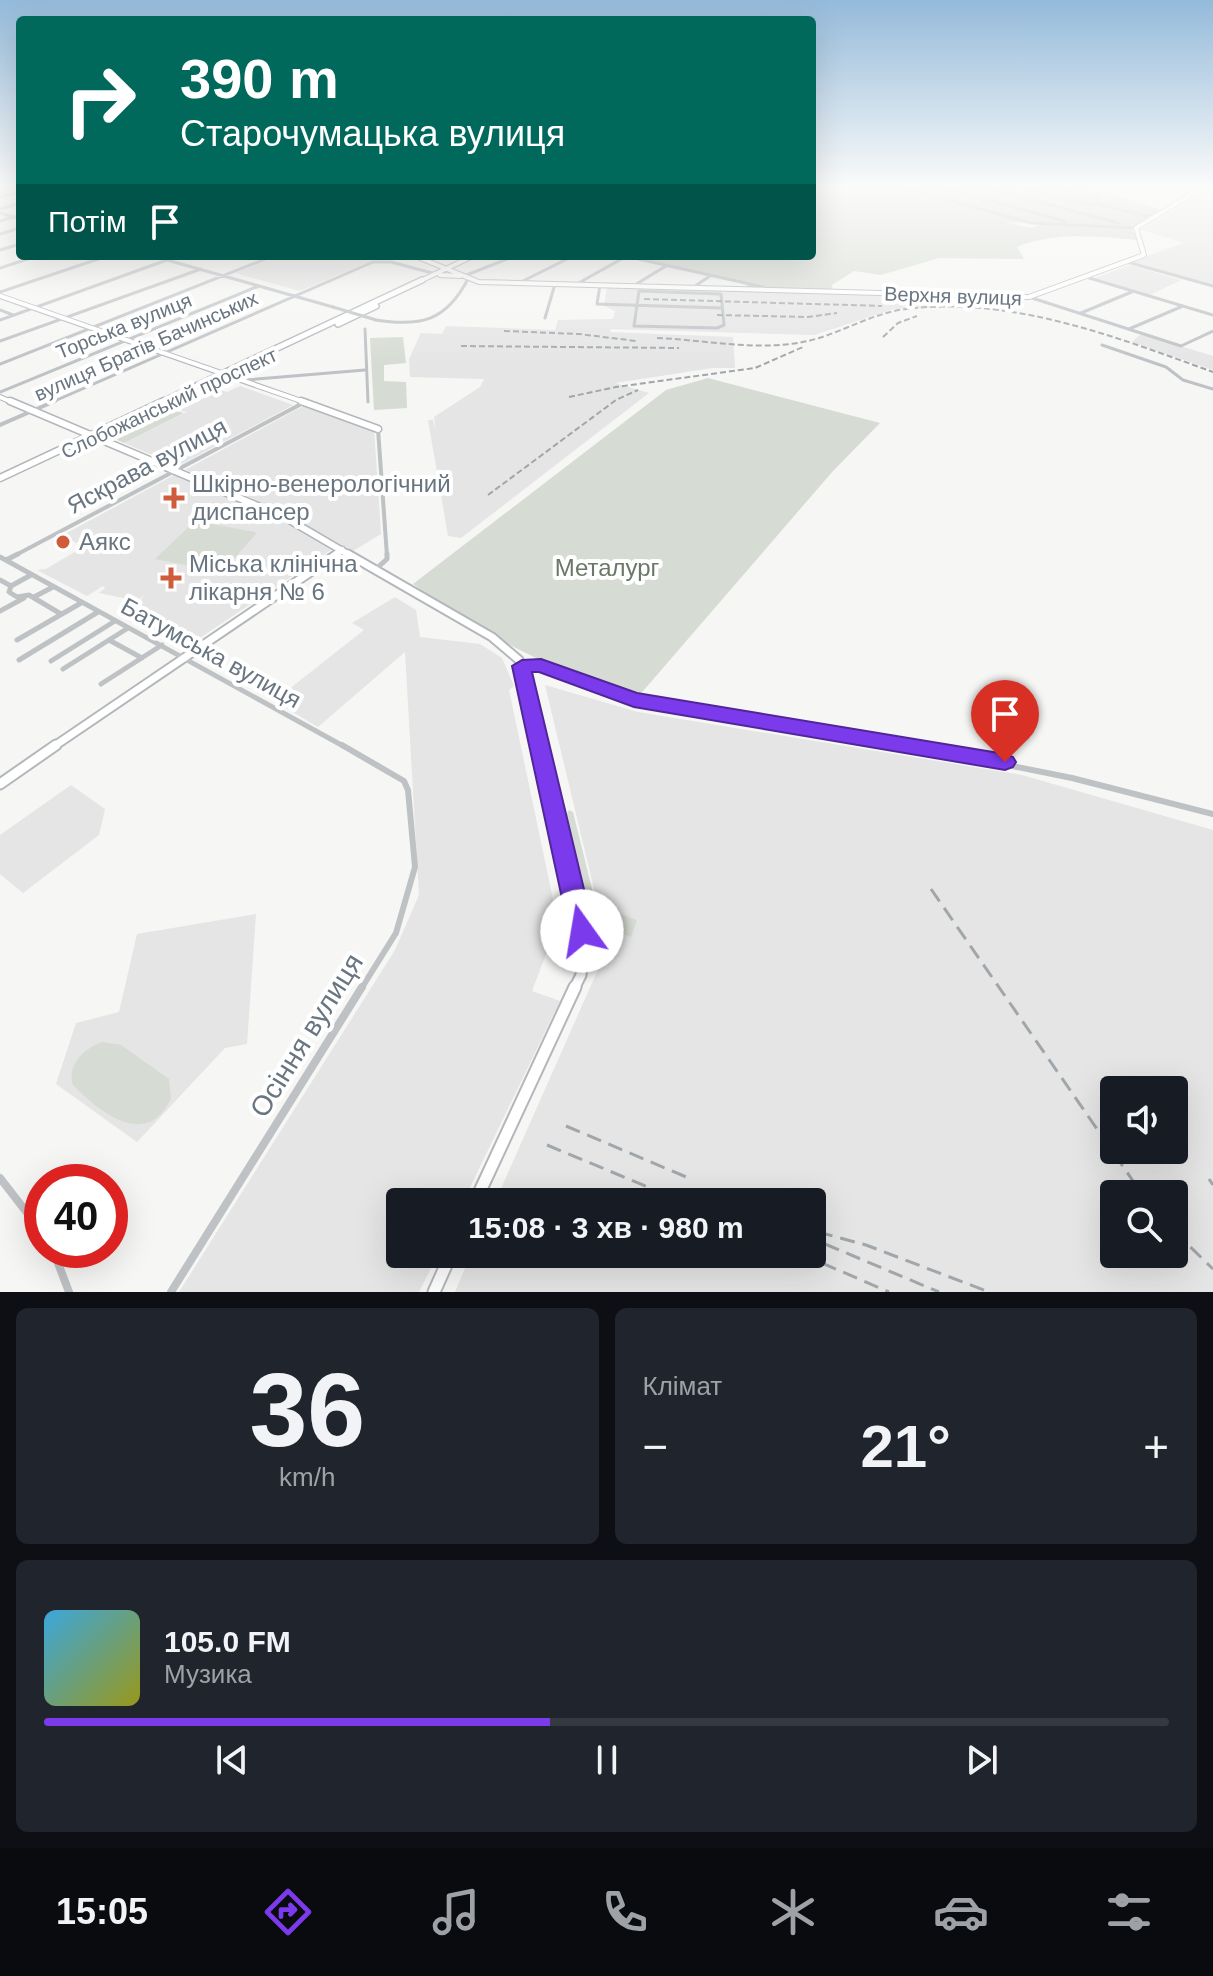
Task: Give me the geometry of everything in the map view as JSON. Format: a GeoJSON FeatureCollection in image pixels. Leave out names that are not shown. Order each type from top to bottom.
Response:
{"type":"FeatureCollection","features":[{"type":"Feature","properties":{"kind":"main road"},"geometry":{"type":"LineString","coordinates":[[448,269],[465,260]]}},
{"type":"Feature","properties":{"kind":"main road"},"geometry":{"type":"LineString","coordinates":[[448,269],[470,260]]}},
{"type":"Feature","properties":{"kind":"main road","name":"Слобожанський проспект"},"geometry":{"type":"LineString","coordinates":[[0,480],[448,269]]}},
{"type":"Feature","properties":{"kind":"main road"},"geometry":{"type":"LineString","coordinates":[[438,274],[464,277]]}},
{"type":"Feature","properties":{"kind":"street"},"geometry":{"type":"LineString","coordinates":[[1029,297],[1145,254],[1142,245]]}},
{"type":"Feature","properties":{"kind":"street"},"geometry":{"type":"LineString","coordinates":[[0,268],[25,260]]}},
{"type":"Feature","properties":{"kind":"street"},"geometry":{"type":"LineString","coordinates":[[0,294],[96,260]]}},
{"type":"Feature","properties":{"kind":"street"},"geometry":{"type":"LineString","coordinates":[[0,320],[167,260],[376,320],[407,323],[439,316],[453,306],[464,277],[505,260]]}},
{"type":"Feature","properties":{"kind":"street"},"geometry":{"type":"LineString","coordinates":[[0,364],[263,260]]}},
{"type":"Feature","properties":{"kind":"street"},"geometry":{"type":"LineString","coordinates":[[425,260],[464,277]]}},
{"type":"Feature","properties":{"kind":"street"},"geometry":{"type":"LineString","coordinates":[[519,283],[565,260]]}},
{"type":"Feature","properties":{"kind":"street"},"geometry":{"type":"LineString","coordinates":[[575,285],[619,260]]}},
{"type":"Feature","properties":{"kind":"street"},"geometry":{"type":"LineString","coordinates":[[642,260],[763,287],[765,290]]}},
{"type":"Feature","properties":{"kind":"street","name":"вулиця Братів Бачинських"},"geometry":{"type":"LineString","coordinates":[[0,425],[373,262],[391,262],[438,274]]}},
{"type":"Feature","properties":{"kind":"street"},"geometry":{"type":"LineString","coordinates":[[1127,262],[1213,286]]}},
{"type":"Feature","properties":{"kind":"street"},"geometry":{"type":"LineString","coordinates":[[633,287],[666,266]]}},
{"type":"Feature","properties":{"kind":"street"},"geometry":{"type":"LineString","coordinates":[[0,341],[201,269]]}},
{"type":"Feature","properties":{"kind":"street"},"geometry":{"type":"LineString","coordinates":[[692,288],[711,276]]}},
{"type":"Feature","properties":{"kind":"street","name":"Верхня вулиця"},"geometry":{"type":"LineString","coordinates":[[464,277],[575,285],[1029,297],[1181,346],[1213,331]]}},
{"type":"Feature","properties":{"kind":"street"},"geometry":{"type":"LineString","coordinates":[[1086,277],[1213,315]]}},
{"type":"Feature","properties":{"kind":"street"},"geometry":{"type":"LineString","coordinates":[[545,318],[555,284]]}},
{"type":"Feature","properties":{"kind":"street"},"geometry":{"type":"LineString","coordinates":[[600,285],[596,304],[722,308]]}},
{"type":"Feature","properties":{"kind":"street","name":"Торська вулиця"},"geometry":{"type":"LineString","coordinates":[[0,394],[259,286]]}},
{"type":"Feature","properties":{"kind":"street"},"geometry":{"type":"LineString","coordinates":[[639,291],[721,294],[724,325],[720,328],[636,326],[633,324],[637,305],[639,291]]}},
{"type":"Feature","properties":{"kind":"street"},"geometry":{"type":"LineString","coordinates":[[1080,314],[1135,291]]}},
{"type":"Feature","properties":{"kind":"street"},"geometry":{"type":"LineString","coordinates":[[0,294],[378,429],[387,559],[376,569]]}},
{"type":"Feature","properties":{"kind":"street"},"geometry":{"type":"LineString","coordinates":[[1129,329],[1183,306]]}},
{"type":"Feature","properties":{"kind":"street"},"geometry":{"type":"LineString","coordinates":[[0,310],[14,315]]}},
{"type":"Feature","properties":{"kind":"street"},"geometry":{"type":"LineString","coordinates":[[365,329],[368,402]]}},
{"type":"Feature","properties":{"kind":"street"},"geometry":{"type":"LineString","coordinates":[[1102,345],[1166,367],[1183,380],[1213,389]]}},
{"type":"Feature","properties":{"kind":"street"},"geometry":{"type":"LineString","coordinates":[[246,380],[365,370]]}},
{"type":"Feature","properties":{"kind":"street"},"geometry":{"type":"LineString","coordinates":[[0,394],[286,518],[514,653],[522,666],[584,946],[581,975],[482,1188]]}},
{"type":"Feature","properties":{"kind":"street","name":"Яскрава вулиця"},"geometry":{"type":"LineString","coordinates":[[2,559],[305,402]]}},
{"type":"Feature","properties":{"kind":"street"},"geometry":{"type":"LineString","coordinates":[[0,784],[342,550]]}},
{"type":"Feature","properties":{"kind":"street","name":"Батумська вулиця"},"geometry":{"type":"LineString","coordinates":[[2,559],[404,781]]}},
{"type":"Feature","properties":{"kind":"street"},"geometry":{"type":"LineString","coordinates":[[32,575],[11,586],[9,592],[17,597],[31,596],[61,614]]}},
{"type":"Feature","properties":{"kind":"street"},"geometry":{"type":"LineString","coordinates":[[1,582],[11,586]]}},
{"type":"Feature","properties":{"kind":"street"},"geometry":{"type":"LineString","coordinates":[[0,611],[54,587]]}},
{"type":"Feature","properties":{"kind":"street"},"geometry":{"type":"LineString","coordinates":[[17,640],[82,602]]}},
{"type":"Feature","properties":{"kind":"street"},"geometry":{"type":"LineString","coordinates":[[19,660],[99,611]]}},
{"type":"Feature","properties":{"kind":"street"},"geometry":{"type":"LineString","coordinates":[[51,661],[116,621]]}},
{"type":"Feature","properties":{"kind":"street"},"geometry":{"type":"LineString","coordinates":[[63,669],[129,627]]}},
{"type":"Feature","properties":{"kind":"street"},"geometry":{"type":"LineString","coordinates":[[109,640],[142,658]]}},
{"type":"Feature","properties":{"kind":"street"},"geometry":{"type":"LineString","coordinates":[[101,684],[162,645]]}},
{"type":"Feature","properties":{"kind":"street"},"geometry":{"type":"LineString","coordinates":[[522,666],[541,665],[634,700],[1020,765],[1110,785],[1213,814]]}},
{"type":"Feature","properties":{"kind":"street","name":"Осіння вулиця"},"geometry":{"type":"LineString","coordinates":[[171,1292],[396,933],[415,867],[408,790],[404,781]]}},
{"type":"Feature","properties":{"kind":"street"},"geometry":{"type":"LineString","coordinates":[[0,1178],[24,1209]]}},
{"type":"Feature","properties":{"kind":"street"},"geometry":{"type":"LineString","coordinates":[[60,1268],[69,1292]]}},
{"type":"Feature","properties":{"kind":"street"},"geometry":{"type":"LineString","coordinates":[[434,1292],[445,1268]]}},
{"type":"Feature","properties":{"kind":"shaded area"},"geometry":{"type":"Polygon","coordinates":[[[1177,245],[1213,245],[1213,285],[1130,262],[1177,245]]]}},
{"type":"Feature","properties":{"kind":"shaded area"},"geometry":{"type":"Polygon","coordinates":[[[269,260],[373,260],[300,291],[235,273],[269,260]]]}},
{"type":"Feature","properties":{"kind":"shaded area"},"geometry":{"type":"Polygon","coordinates":[[[1130,265],[1181,280],[1150,295],[1095,278],[1130,265]]]}},
{"type":"Feature","properties":{"kind":"shaded area"},"geometry":{"type":"Polygon","coordinates":[[[607,287],[922,296],[932,307],[894,309],[814,335],[611,329],[610,332],[733,337],[735,368],[713,368],[615,383],[649,393],[461,538],[448,536],[428,420],[433,420],[436,431],[434,417],[480,387],[484,379],[410,377],[409,359],[421,333],[442,334],[446,326],[555,330],[558,320],[613,319],[615,311],[604,306],[607,287]]]}},
{"type":"Feature","properties":{"kind":"shaded area"},"geometry":{"type":"Polygon","coordinates":[[[1141,334],[1213,356],[1213,370],[1132,342],[1141,334]]]}},
{"type":"Feature","properties":{"kind":"shaded area"},"geometry":{"type":"Polygon","coordinates":[[[240,386],[293,405],[178,466],[124,443],[187,412],[181,411],[183,408],[221,390],[227,392],[240,386]]]}},
{"type":"Feature","properties":{"kind":"shaded area"},"geometry":{"type":"Polygon","coordinates":[[[305,405],[374,429],[381,534],[353,551],[283,512],[185,470],[305,405]]]}},
{"type":"Feature","properties":{"kind":"shaded area","name":"Міська клінічна лікарня № 6"},"geometry":{"type":"Polygon","coordinates":[[[176,474],[268,513],[331,550],[185,648],[128,618],[144,595],[137,601],[99,593],[105,588],[103,586],[87,596],[37,570],[46,569],[83,547],[63,535],[176,474]]]}},
{"type":"Feature","properties":{"kind":"shaded area"},"geometry":{"type":"Polygon","coordinates":[[[395,597],[416,610],[420,637],[480,644],[502,658],[514,686],[509,690],[558,923],[532,991],[560,1001],[470,1188],[386,1188],[386,1268],[431,1268],[419,1292],[179,1292],[395,950],[419,895],[405,652],[318,727],[274,701],[364,630],[352,623],[395,597]]]}},
{"type":"Feature","properties":{"kind":"shaded area"},"geometry":{"type":"Polygon","coordinates":[[[545,685],[638,712],[1022,775],[1213,830],[1213,1292],[455,1292],[465,1268],[826,1268],[826,1188],[501,1188],[608,947],[545,685]]]}},
{"type":"Feature","properties":{"kind":"shaded area"},"geometry":{"type":"Polygon","coordinates":[[[71,785],[105,809],[99,835],[23,893],[0,874],[0,835],[71,785]]]}},
{"type":"Feature","properties":{"kind":"shaded area"},"geometry":{"type":"Polygon","coordinates":[[[256,914],[247,1044],[225,1048],[137,1142],[56,1084],[76,1023],[119,1012],[137,934],[256,914]]]}},
{"type":"Feature","properties":{"kind":"green space"},"geometry":{"type":"Polygon","coordinates":[[[816,245],[1022,245],[1017,247],[1024,259],[939,258],[881,275],[854,271],[832,285],[833,290],[746,287],[747,283],[646,260],[816,260],[816,245]]]}},
{"type":"Feature","properties":{"kind":"green space"},"geometry":{"type":"Polygon","coordinates":[[[403,337],[406,363],[384,365],[384,381],[406,382],[407,408],[374,410],[370,338],[403,337]]]}},
{"type":"Feature","properties":{"kind":"green space","name":"Металург"},"geometry":{"type":"Polygon","coordinates":[[[708,378],[880,423],[833,471],[637,698],[578,677],[520,650],[465,619],[413,584],[666,390],[708,378]]]}},
{"type":"Feature","properties":{"kind":"green space"},"geometry":{"type":"Polygon","coordinates":[[[167,409],[184,413],[124,443],[109,436],[167,409]]]}},
{"type":"Feature","properties":{"kind":"green space"},"geometry":{"type":"Polygon","coordinates":[[[195,521],[256,534],[222,572],[155,559],[195,521]]]}},
{"type":"Feature","properties":{"kind":"green space"},"geometry":{"type":"Polygon","coordinates":[[[569,810],[573,812],[596,905],[637,920],[631,937],[596,924],[588,916],[564,818],[569,810]]]}},
{"type":"Feature","properties":{"kind":"green space"},"geometry":{"type":"Polygon","coordinates":[[[102,1042],[121,1045],[169,1079],[171,1098],[161,1114],[150,1122],[124,1122],[96,1106],[73,1085],[72,1071],[78,1059],[102,1042]]]}},
{"type":"Feature","properties":{"kind":"railway"},"geometry":{"type":"LineString","coordinates":[[644,299],[882,306]]}},
{"type":"Feature","properties":{"kind":"railway"},"geometry":{"type":"LineString","coordinates":[[657,338],[752,345],[789,344],[821,337],[893,311],[985,308],[1063,322],[1213,372]]}},
{"type":"Feature","properties":{"kind":"railway"},"geometry":{"type":"LineString","coordinates":[[717,315],[808,317],[837,313]]}},
{"type":"Feature","properties":{"kind":"railway"},"geometry":{"type":"LineString","coordinates":[[883,337],[898,323],[917,316]]}},
{"type":"Feature","properties":{"kind":"railway"},"geometry":{"type":"LineString","coordinates":[[504,331],[579,334],[636,341]]}},
{"type":"Feature","properties":{"kind":"railway"},"geometry":{"type":"LineString","coordinates":[[461,346],[679,348]]}},
{"type":"Feature","properties":{"kind":"railway"},"geometry":{"type":"LineString","coordinates":[[569,397],[616,387],[755,368],[803,347]]}},
{"type":"Feature","properties":{"kind":"railway"},"geometry":{"type":"LineString","coordinates":[[488,495],[616,400],[638,390]]}},
{"type":"Feature","properties":{"kind":"railway"},"geometry":{"type":"LineString","coordinates":[[931,889],[1132,1180]]}},
{"type":"Feature","properties":{"kind":"railway"},"geometry":{"type":"LineString","coordinates":[[566,1126],[691,1179]]}},
{"type":"Feature","properties":{"kind":"railway"},"geometry":{"type":"LineString","coordinates":[[547,1145],[650,1188]]}},
{"type":"Feature","properties":{"kind":"railway"},"geometry":{"type":"LineString","coordinates":[[1209,1179],[1213,1185]]}},
{"type":"Feature","properties":{"kind":"railway"},"geometry":{"type":"LineString","coordinates":[[826,1234],[866,1245],[989,1292]]}},
{"type":"Feature","properties":{"kind":"railway"},"geometry":{"type":"LineString","coordinates":[[826,1244],[939,1292]]}},
{"type":"Feature","properties":{"kind":"railway"},"geometry":{"type":"LineString","coordinates":[[1188,1245],[1213,1269]]}},
{"type":"Feature","properties":{"kind":"railway"},"geometry":{"type":"LineString","coordinates":[[826,1265],[889,1292]]}},
{"type":"Feature","properties":{"kind":"place","name":"Шкірно-венерологічний диспансер"},"geometry":{"type":"Point","coordinates":[174,498]}},
{"type":"Feature","properties":{"kind":"place","name":"Аякс"},"geometry":{"type":"Point","coordinates":[63,542]}},
{"type":"Feature","properties":{"kind":"place","name":"Міська клінічна лікарня № 6"},"geometry":{"type":"Point","coordinates":[171,578]}},
{"type":"Feature","properties":{"kind":"route"},"geometry":{"type":"LineString","coordinates":[[582,931],[522,666],[541,665],[634,700],[1005,762]]}}]}
